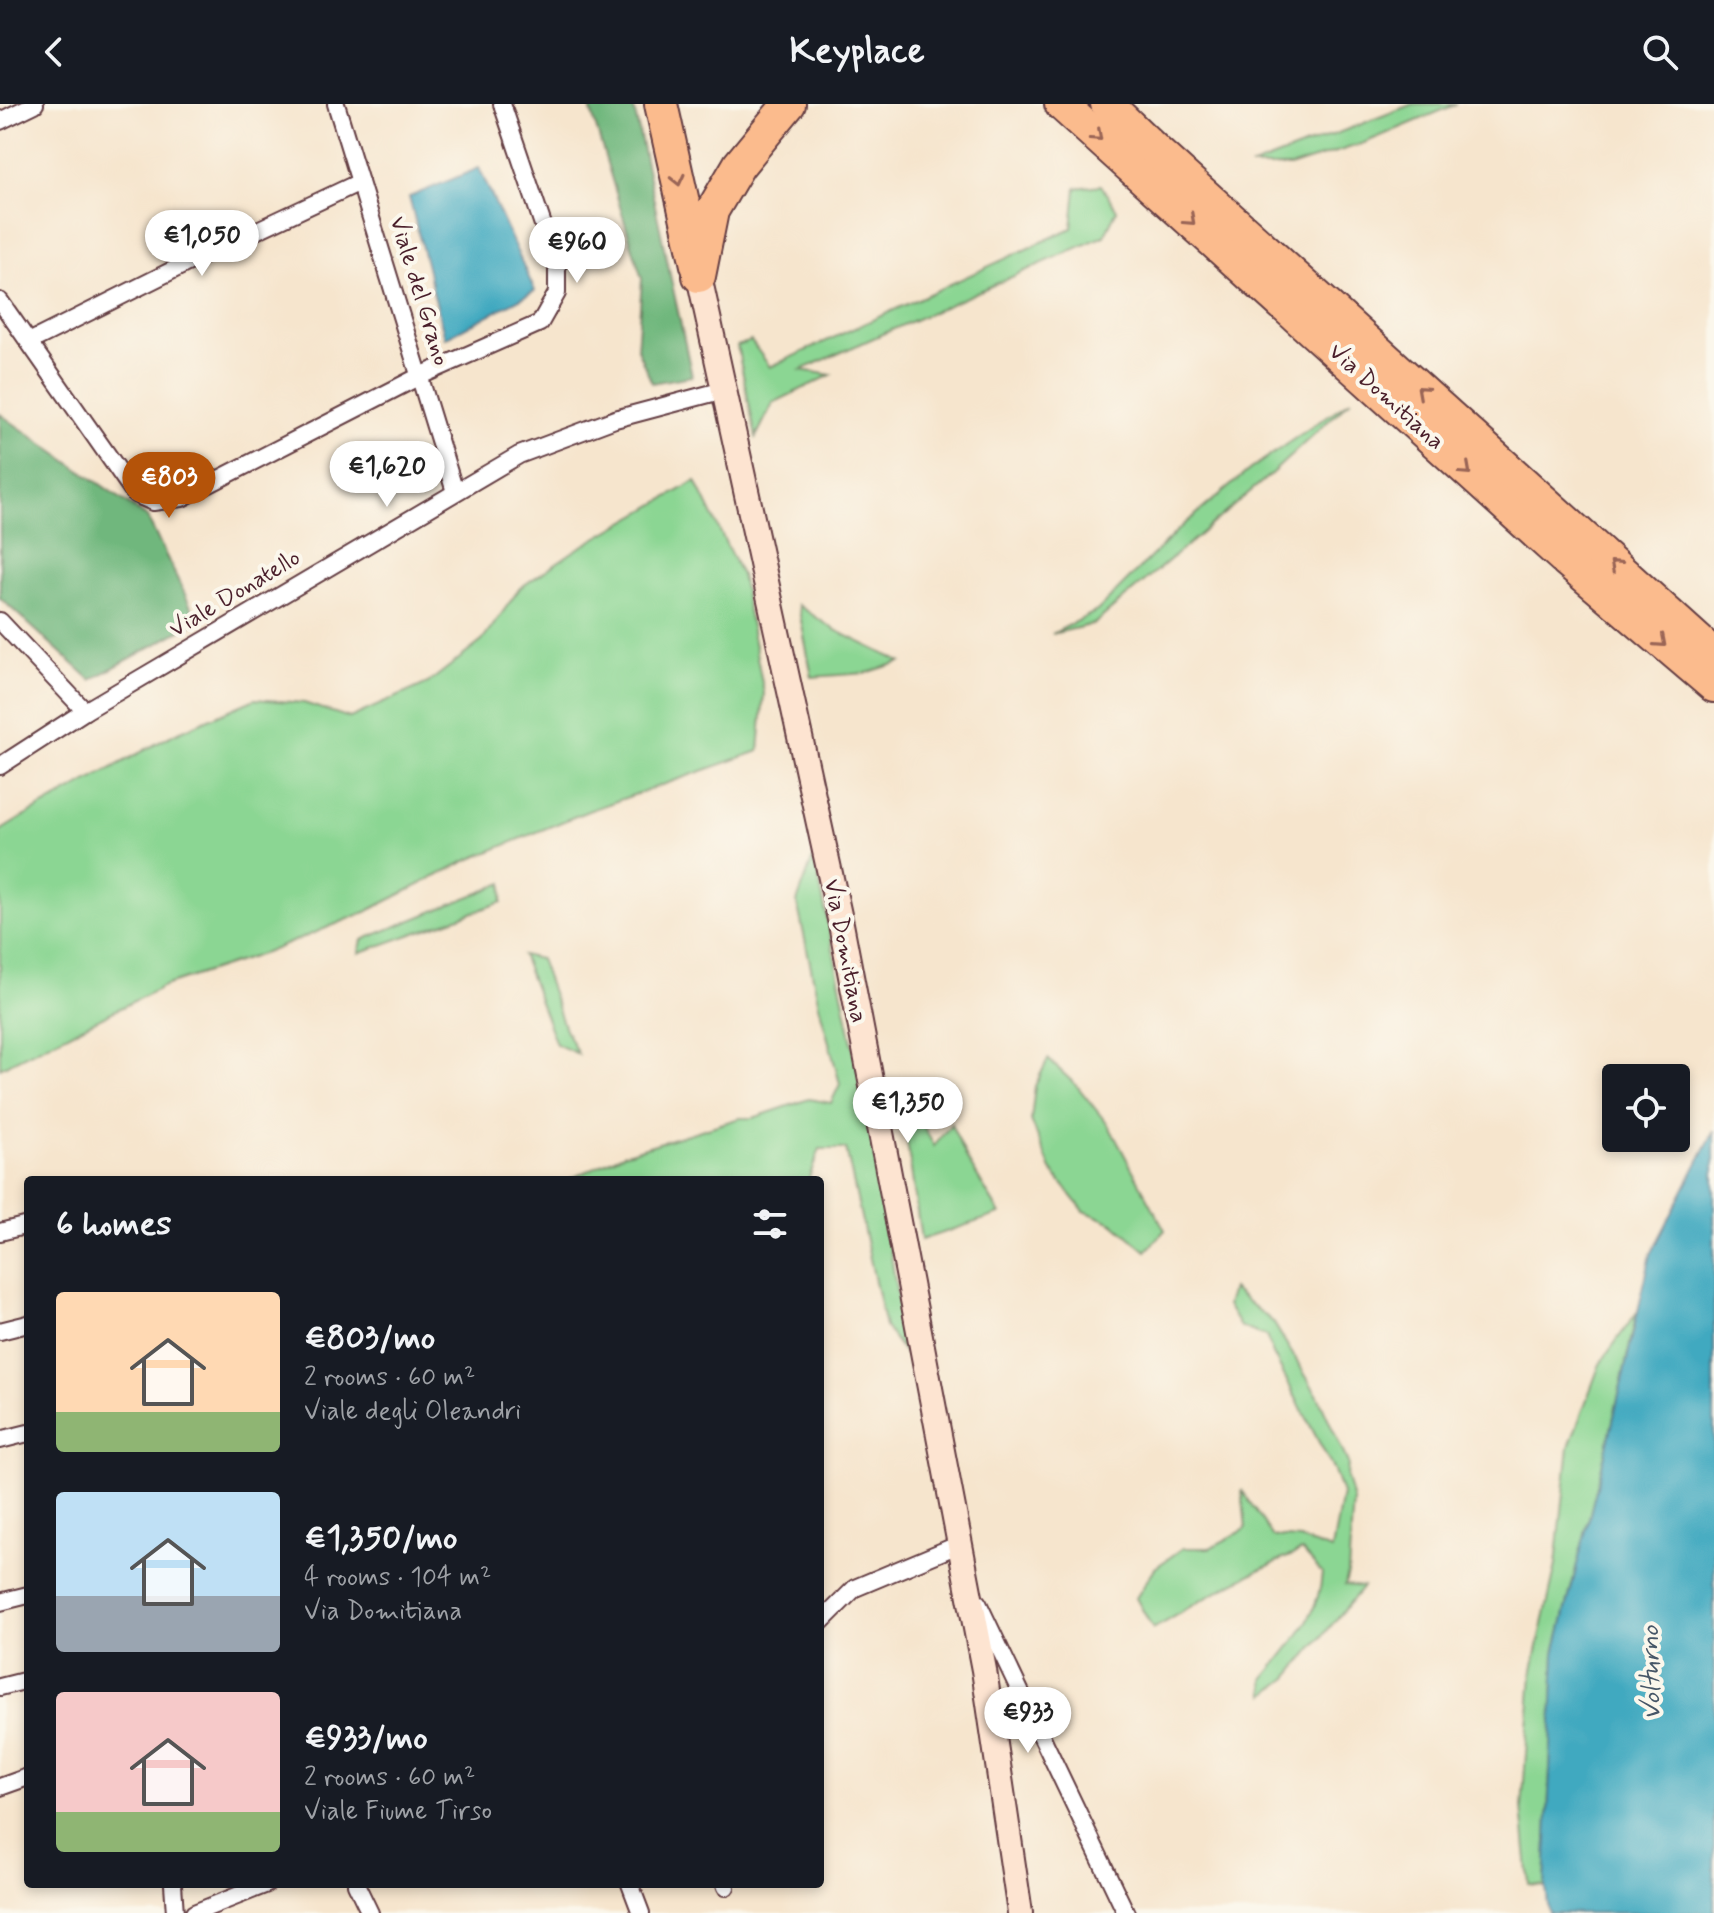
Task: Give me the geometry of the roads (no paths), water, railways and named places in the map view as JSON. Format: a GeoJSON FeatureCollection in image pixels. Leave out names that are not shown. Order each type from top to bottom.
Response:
{"type":"FeatureCollection","features":[{"type":"Feature","properties":{"kind":"highway"},"geometry":{"type":"LineString","coordinates":[[661,104],[699,276]]}},
{"type":"Feature","properties":{"kind":"highway","name":"Via Domitiana"},"geometry":{"type":"LineString","coordinates":[[1061,104],[1144,159],[1714,655]]}},
{"type":"Feature","properties":{"kind":"highway","name":"Via Domitiana"},"geometry":{"type":"LineString","coordinates":[[1107,104],[1144,159],[1566,560],[1714,686]]}},
{"type":"Feature","properties":{"kind":"highway"},"geometry":{"type":"LineString","coordinates":[[699,276],[712,211],[739,165],[790,108]]}},
{"type":"Feature","properties":{"kind":"street"},"geometry":{"type":"LineString","coordinates":[[0,121],[35,104]]}},
{"type":"Feature","properties":{"kind":"street","name":"Viale del Grano"},"geometry":{"type":"LineString","coordinates":[[336,104],[455,492]]}},
{"type":"Feature","properties":{"kind":"street"},"geometry":{"type":"LineString","coordinates":[[0,301],[135,494],[153,502],[182,498],[420,376],[540,323],[557,293],[557,266],[502,104]]}},
{"type":"Feature","properties":{"kind":"street"},"geometry":{"type":"LineString","coordinates":[[29,342],[360,182]]}},
{"type":"Feature","properties":{"kind":"street","name":"Via Domitiana"},"geometry":{"type":"LineString","coordinates":[[699,276],[841,924],[984,1670],[1020,1913]]}},
{"type":"Feature","properties":{"kind":"street","name":"Viale Donatello"},"geometry":{"type":"LineString","coordinates":[[0,766],[85,711],[519,455],[615,419],[724,390]]}},
{"type":"Feature","properties":{"kind":"street"},"geometry":{"type":"LineString","coordinates":[[0,621],[85,711]]}},
{"type":"Feature","properties":{"kind":"street"},"geometry":{"type":"LineString","coordinates":[[0,1232],[24,1226]]}},
{"type":"Feature","properties":{"kind":"street"},"geometry":{"type":"LineString","coordinates":[[0,1331],[24,1325]]}},
{"type":"Feature","properties":{"kind":"street"},"geometry":{"type":"LineString","coordinates":[[0,1440],[24,1434]]}},
{"type":"Feature","properties":{"kind":"street"},"geometry":{"type":"LineString","coordinates":[[824,1619],[855,1588],[960,1544]]}},
{"type":"Feature","properties":{"kind":"street"},"geometry":{"type":"LineString","coordinates":[[967,1580],[1126,1913]]}},
{"type":"Feature","properties":{"kind":"street"},"geometry":{"type":"LineString","coordinates":[[0,1602],[24,1596]]}},
{"type":"Feature","properties":{"kind":"street"},"geometry":{"type":"LineString","coordinates":[[0,1687],[24,1681]]}},
{"type":"Feature","properties":{"kind":"street"},"geometry":{"type":"LineString","coordinates":[[0,1787],[24,1778]]}},
{"type":"Feature","properties":{"kind":"street"},"geometry":{"type":"LineString","coordinates":[[173,1888],[175,1913]]}},
{"type":"Feature","properties":{"kind":"street"},"geometry":{"type":"LineString","coordinates":[[194,1913],[226,1907],[260,1888]]}},
{"type":"Feature","properties":{"kind":"street"},"geometry":{"type":"LineString","coordinates":[[358,1888],[370,1913]]}},
{"type":"Feature","properties":{"kind":"street"},"geometry":{"type":"LineString","coordinates":[[632,1888],[641,1913]]}},
{"type":"Feature","properties":{"kind":"water"},"geometry":{"type":"Polygon","coordinates":[[[479,168],[535,291],[445,338],[409,197],[479,168]]]}},
{"type":"Feature","properties":{"kind":"water","name":"Volturno"},"geometry":{"type":"Polygon","coordinates":[[[1714,1131],[1714,1913],[1548,1913],[1545,1886],[1555,1653],[1651,1254],[1714,1131]]]}}]}
